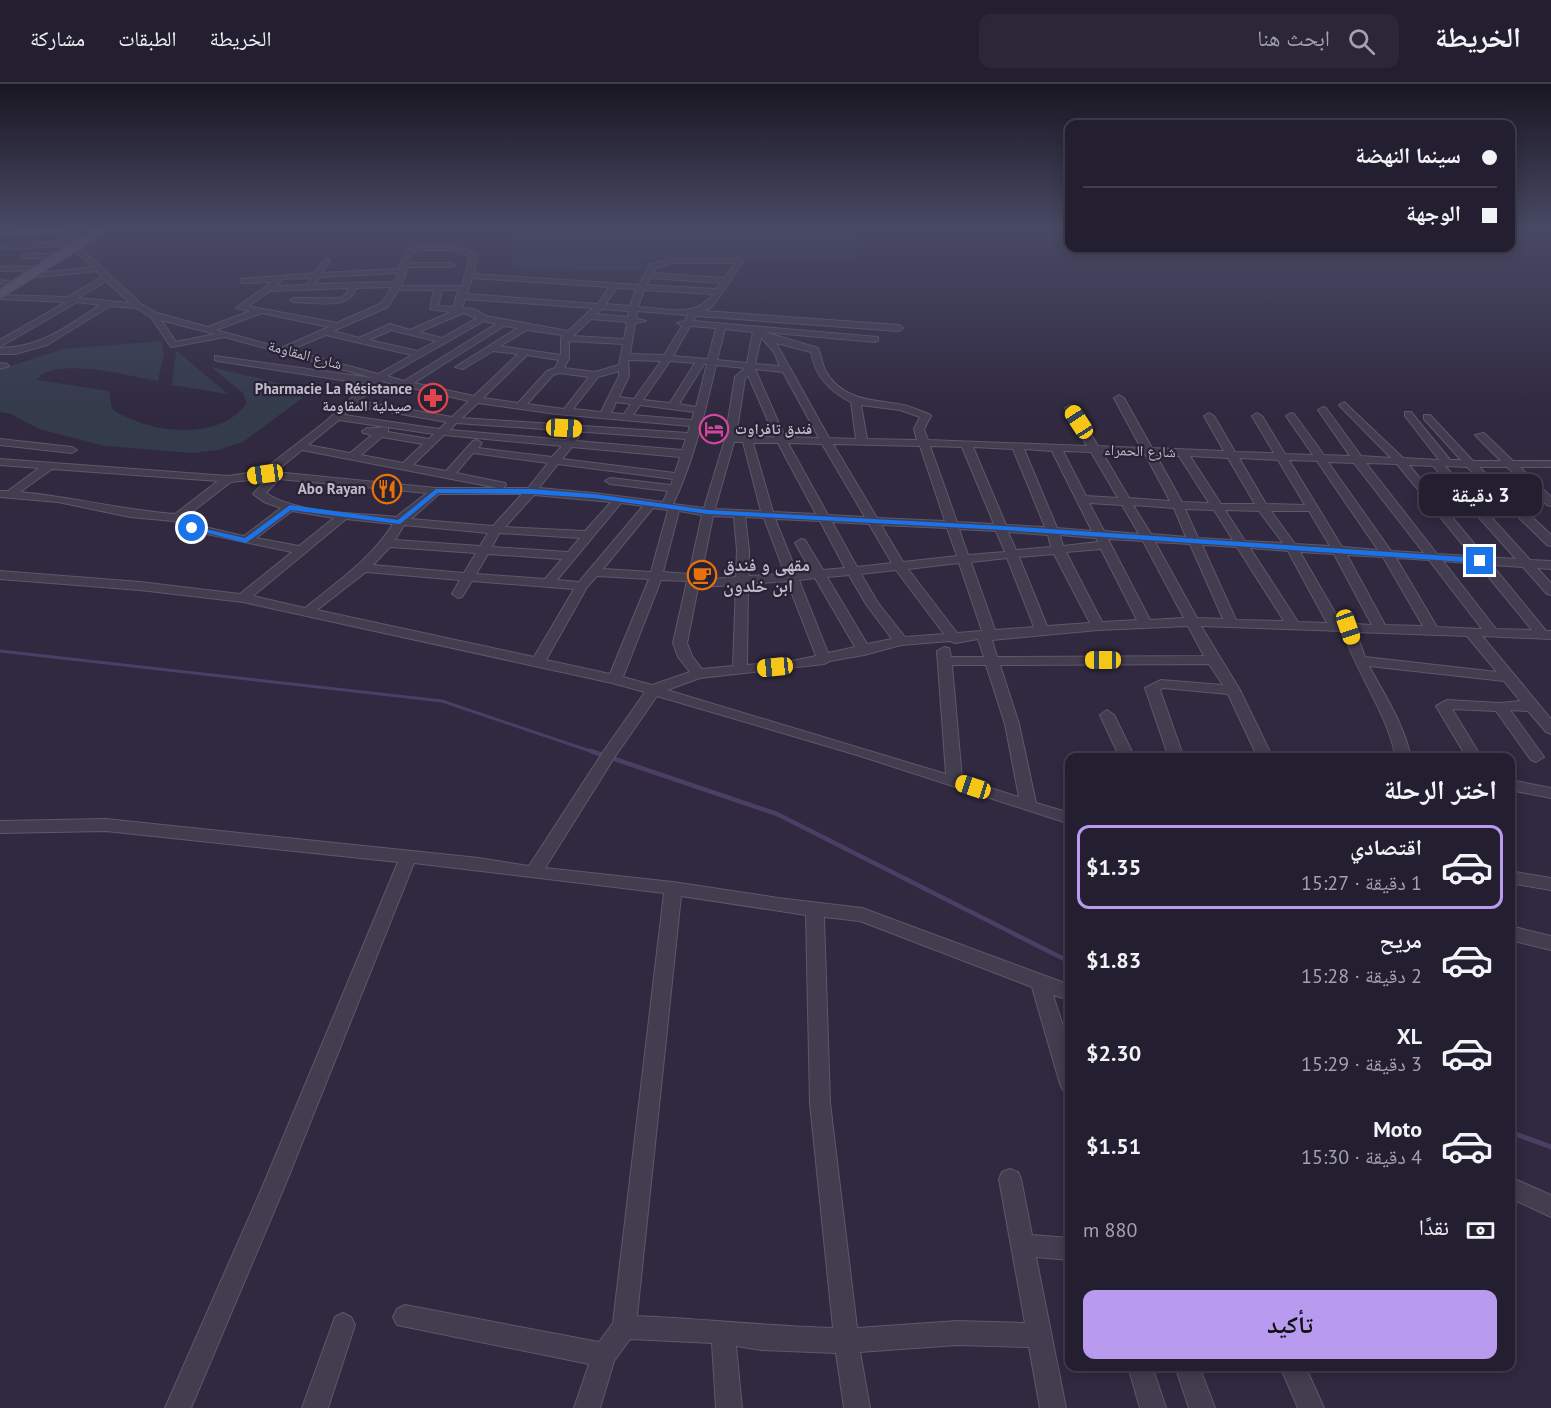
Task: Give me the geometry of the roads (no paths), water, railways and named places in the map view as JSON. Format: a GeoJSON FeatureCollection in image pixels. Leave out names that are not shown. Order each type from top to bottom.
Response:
{"type":"FeatureCollection","features":[{"type":"Feature","properties":{"kind":"street"},"geometry":{"type":"LineString","coordinates":[[0,344],[88,290]]}},
{"type":"Feature","properties":{"kind":"street","name":"شارع المقاومة"},"geometry":{"type":"LineString","coordinates":[[121,290],[138,306],[154,315],[284,350],[379,380],[407,383],[476,399],[518,405],[695,423]]}},
{"type":"Feature","properties":{"kind":"street"},"geometry":{"type":"LineString","coordinates":[[267,290],[240,308],[324,312],[346,299],[350,290]]}},
{"type":"Feature","properties":{"kind":"street"},"geometry":{"type":"LineString","coordinates":[[273,311],[294,300],[307,290]]}},
{"type":"Feature","properties":{"kind":"street"},"geometry":{"type":"LineString","coordinates":[[284,350],[338,326],[378,313],[395,290]]}},
{"type":"Feature","properties":{"kind":"street"},"geometry":{"type":"LineString","coordinates":[[439,290],[433,307],[475,312],[483,318]]}},
{"type":"Feature","properties":{"kind":"street"},"geometry":{"type":"LineString","coordinates":[[459,310],[464,290]]}},
{"type":"Feature","properties":{"kind":"street"},"geometry":{"type":"LineString","coordinates":[[480,290],[520,300],[899,328]]}},
{"type":"Feature","properties":{"kind":"street"},"geometry":{"type":"LineString","coordinates":[[512,307],[532,290]]}},
{"type":"Feature","properties":{"kind":"street"},"geometry":{"type":"LineString","coordinates":[[545,290],[712,301]]}},
{"type":"Feature","properties":{"kind":"street"},"geometry":{"type":"LineString","coordinates":[[558,370],[565,358],[567,336],[600,306],[612,290]]}},
{"type":"Feature","properties":{"kind":"street"},"geometry":{"type":"LineString","coordinates":[[605,415],[624,376],[633,310],[639,290]]}},
{"type":"Feature","properties":{"kind":"street"},"geometry":{"type":"LineString","coordinates":[[683,290],[718,292]]}},
{"type":"Feature","properties":{"kind":"street"},"geometry":{"type":"LineString","coordinates":[[627,417],[639,402],[693,314],[705,308],[718,292]]}},
{"type":"Feature","properties":{"kind":"street"},"geometry":{"type":"LineString","coordinates":[[0,296],[110,302],[138,306]]}},
{"type":"Feature","properties":{"kind":"street"},"geometry":{"type":"LineString","coordinates":[[294,300],[324,312],[338,326]]}},
{"type":"Feature","properties":{"kind":"street"},"geometry":{"type":"LineString","coordinates":[[0,351],[29,350],[62,334],[110,302]]}},
{"type":"Feature","properties":{"kind":"street"},"geometry":{"type":"LineString","coordinates":[[154,315],[155,320],[174,345],[219,332],[261,310]]}},
{"type":"Feature","properties":{"kind":"street"},"geometry":{"type":"LineString","coordinates":[[411,333],[459,310]]}},
{"type":"Feature","properties":{"kind":"street"},"geometry":{"type":"LineString","coordinates":[[590,316],[654,322]]}},
{"type":"Feature","properties":{"kind":"street"},"geometry":{"type":"LineString","coordinates":[[390,327],[387,322],[392,317]]}},
{"type":"Feature","properties":{"kind":"street"},"geometry":{"type":"LineString","coordinates":[[588,535],[495,531],[400,522],[290,507],[259,494],[271,475],[379,380],[441,340],[483,318],[500,319],[567,336],[628,342]]}},
{"type":"Feature","properties":{"kind":"street"},"geometry":{"type":"LineString","coordinates":[[407,383],[500,319]]}},
{"type":"Feature","properties":{"kind":"street"},"geometry":{"type":"LineString","coordinates":[[676,323],[875,339]]}},
{"type":"Feature","properties":{"kind":"street"},"geometry":{"type":"LineString","coordinates":[[460,367],[527,326]]}},
{"type":"Feature","properties":{"kind":"street"},"geometry":{"type":"LineString","coordinates":[[360,341],[390,327],[441,340]]}},
{"type":"Feature","properties":{"kind":"street"},"geometry":{"type":"LineString","coordinates":[[615,679],[655,576],[675,489],[714,362],[715,344],[721,327]]}},
{"type":"Feature","properties":{"kind":"street"},"geometry":{"type":"LineString","coordinates":[[23,331],[62,334]]}},
{"type":"Feature","properties":{"kind":"street"},"geometry":{"type":"LineString","coordinates":[[758,331],[768,338],[778,352],[784,369],[899,565],[949,639],[945,661],[954,781]]}},
{"type":"Feature","properties":{"kind":"street"},"geometry":{"type":"LineString","coordinates":[[698,674],[684,657],[680,643],[708,512],[730,439],[740,377],[750,366],[758,331]]}},
{"type":"Feature","properties":{"kind":"street"},"geometry":{"type":"LineString","coordinates":[[326,332],[420,354]]}},
{"type":"Feature","properties":{"kind":"street"},"geometry":{"type":"LineString","coordinates":[[768,338],[815,350],[815,359],[828,382],[837,392],[856,401],[902,407],[926,416],[919,425],[918,431],[964,559],[987,636],[1012,723],[1029,805]]}},
{"type":"Feature","properties":{"kind":"street"},"geometry":{"type":"LineString","coordinates":[[492,348],[565,358]]}},
{"type":"Feature","properties":{"kind":"street"},"geometry":{"type":"LineString","coordinates":[[404,468],[524,353]]}},
{"type":"Feature","properties":{"kind":"street"},"geometry":{"type":"LineString","coordinates":[[218,358],[379,380]]}},
{"type":"Feature","properties":{"kind":"street"},"geometry":{"type":"LineString","coordinates":[[567,411],[595,375],[625,362],[667,358],[784,369]]}},
{"type":"Feature","properties":{"kind":"street"},"geometry":{"type":"LineString","coordinates":[[673,406],[701,361]]}},
{"type":"Feature","properties":{"kind":"street"},"geometry":{"type":"LineString","coordinates":[[439,363],[476,370]]}},
{"type":"Feature","properties":{"kind":"street"},"geometry":{"type":"LineString","coordinates":[[750,366],[781,440],[824,519],[872,604],[902,641]]}},
{"type":"Feature","properties":{"kind":"street"},"geometry":{"type":"LineString","coordinates":[[448,474],[483,436],[550,373],[558,370],[595,375]]}},
{"type":"Feature","properties":{"kind":"street"},"geometry":{"type":"LineString","coordinates":[[1119,398],[1177,503],[1231,623]]}},
{"type":"Feature","properties":{"kind":"street"},"geometry":{"type":"LineString","coordinates":[[612,399],[700,410]]}},
{"type":"Feature","properties":{"kind":"street"},"geometry":{"type":"LineString","coordinates":[[856,401],[862,442]]}},
{"type":"Feature","properties":{"kind":"street"},"geometry":{"type":"LineString","coordinates":[[352,403],[454,420],[692,436]]}},
{"type":"Feature","properties":{"kind":"street"},"geometry":{"type":"LineString","coordinates":[[1344,405],[1400,461],[1480,561],[1546,635]]}},
{"type":"Feature","properties":{"kind":"street"},"geometry":{"type":"LineString","coordinates":[[507,454],[546,408]]}},
{"type":"Feature","properties":{"kind":"street"},"geometry":{"type":"LineString","coordinates":[[1070,408],[1147,538],[1213,660],[1233,690],[1264,753]]}},
{"type":"Feature","properties":{"kind":"street"},"geometry":{"type":"LineString","coordinates":[[1323,410],[1357,459],[1492,633]]}},
{"type":"Feature","properties":{"kind":"street"},"geometry":{"type":"LineString","coordinates":[[352,457],[405,411]]}},
{"type":"Feature","properties":{"kind":"street"},"geometry":{"type":"LineString","coordinates":[[458,594],[495,531],[557,460],[592,414]]}},
{"type":"Feature","properties":{"kind":"street"},"geometry":{"type":"LineString","coordinates":[[1408,414],[1441,463],[1551,591]]}},
{"type":"Feature","properties":{"kind":"street"},"geometry":{"type":"LineString","coordinates":[[1209,416],[1262,507],[1292,548],[1342,627],[1390,720],[1404,753]]}},
{"type":"Feature","properties":{"kind":"street"},"geometry":{"type":"LineString","coordinates":[[1257,416],[1279,456],[1338,550],[1380,628]]}},
{"type":"Feature","properties":{"kind":"street"},"geometry":{"type":"LineString","coordinates":[[1291,416],[1388,555],[1432,630]]}},
{"type":"Feature","properties":{"kind":"street"},"geometry":{"type":"LineString","coordinates":[[1427,417],[1470,464],[1551,542]]}},
{"type":"Feature","properties":{"kind":"street"},"geometry":{"type":"LineString","coordinates":[[333,420],[686,454]]}},
{"type":"Feature","properties":{"kind":"street"},"geometry":{"type":"LineString","coordinates":[[333,420],[380,434],[430,442]]}},
{"type":"Feature","properties":{"kind":"street"},"geometry":{"type":"LineString","coordinates":[[0,471],[5,463],[53,435]]}},
{"type":"Feature","properties":{"kind":"street"},"geometry":{"type":"LineString","coordinates":[[1480,435],[1551,503]]}},
{"type":"Feature","properties":{"kind":"street","name":"شارع الحمراء"},"geometry":{"type":"LineString","coordinates":[[730,439],[966,444],[1470,464],[1551,464]]}},
{"type":"Feature","properties":{"kind":"street"},"geometry":{"type":"LineString","coordinates":[[747,439],[768,515],[824,660]]}},
{"type":"Feature","properties":{"kind":"street"},"geometry":{"type":"LineString","coordinates":[[0,442],[72,450]]}},
{"type":"Feature","properties":{"kind":"street"},"geometry":{"type":"LineString","coordinates":[[966,444],[1003,528],[1042,631]]}},
{"type":"Feature","properties":{"kind":"street"},"geometry":{"type":"LineString","coordinates":[[1017,446],[1058,549],[1098,626]]}},
{"type":"Feature","properties":{"kind":"street"},"geometry":{"type":"LineString","coordinates":[[301,447],[531,491]]}},
{"type":"Feature","properties":{"kind":"street"},"geometry":{"type":"LineString","coordinates":[[1056,448],[1084,499],[1102,540],[1145,623]]}},
{"type":"Feature","properties":{"kind":"street"},"geometry":{"type":"LineString","coordinates":[[472,450],[679,477]]}},
{"type":"Feature","properties":{"kind":"street"},"geometry":{"type":"LineString","coordinates":[[1182,452],[1293,625]]}},
{"type":"Feature","properties":{"kind":"street"},"geometry":{"type":"LineString","coordinates":[[5,463],[228,479],[271,475],[436,491],[531,491],[594,496],[650,506],[708,512],[1003,528],[1053,532],[1102,540]]}},
{"type":"Feature","properties":{"kind":"street"},"geometry":{"type":"LineString","coordinates":[[5,494],[49,466]]}},
{"type":"Feature","properties":{"kind":"street"},"geometry":{"type":"LineString","coordinates":[[594,496],[622,469]]}},
{"type":"Feature","properties":{"kind":"street"},"geometry":{"type":"LineString","coordinates":[[177,518],[228,479]]}},
{"type":"Feature","properties":{"kind":"street"},"geometry":{"type":"LineString","coordinates":[[610,482],[675,489]]}},
{"type":"Feature","properties":{"kind":"street"},"geometry":{"type":"LineString","coordinates":[[307,612],[363,568],[387,543],[400,522],[436,491]]}},
{"type":"Feature","properties":{"kind":"street"},"geometry":{"type":"LineString","coordinates":[[5,494],[58,499],[140,515],[177,518],[192,528],[304,550]]}},
{"type":"Feature","properties":{"kind":"street"},"geometry":{"type":"LineString","coordinates":[[1084,499],[1216,507],[1312,508]]}},
{"type":"Feature","properties":{"kind":"street"},"geometry":{"type":"LineString","coordinates":[[549,582],[618,500]]}},
{"type":"Feature","properties":{"kind":"street"},"geometry":{"type":"LineString","coordinates":[[538,662],[582,586],[650,506]]}},
{"type":"Feature","properties":{"kind":"street"},"geometry":{"type":"LineString","coordinates":[[246,540],[290,507]]}},
{"type":"Feature","properties":{"kind":"street"},"geometry":{"type":"LineString","coordinates":[[739,514],[743,550],[740,669]]}},
{"type":"Feature","properties":{"kind":"street"},"geometry":{"type":"LineString","coordinates":[[243,598],[344,515]]}},
{"type":"Feature","properties":{"kind":"street"},"geometry":{"type":"LineString","coordinates":[[593,572],[693,581],[793,577],[1058,549],[1102,540],[1147,538],[1551,565]]}},
{"type":"Feature","properties":{"kind":"street"},"geometry":{"type":"LineString","coordinates":[[387,543],[572,556]]}},
{"type":"Feature","properties":{"kind":"street"},"geometry":{"type":"LineString","coordinates":[[801,543],[864,651]]}},
{"type":"Feature","properties":{"kind":"street"},"geometry":{"type":"LineString","coordinates":[[363,568],[582,586]]}},
{"type":"Feature","properties":{"kind":"street"},"geometry":{"type":"LineString","coordinates":[[0,575],[140,586],[243,598],[615,679],[655,689],[1065,817]]}},
{"type":"Feature","properties":{"kind":"street"},"geometry":{"type":"LineString","coordinates":[[533,873],[608,755],[655,689],[698,674],[824,660],[902,641],[1145,623],[1231,623],[1546,635]]}},
{"type":"Feature","properties":{"kind":"street"},"geometry":{"type":"LineString","coordinates":[[1472,633],[1551,729]]}},
{"type":"Feature","properties":{"kind":"street"},"geometry":{"type":"LineString","coordinates":[[945,661],[1213,660]]}},
{"type":"Feature","properties":{"kind":"street"},"geometry":{"type":"LineString","coordinates":[[1360,661],[1506,677]]}},
{"type":"Feature","properties":{"kind":"street"},"geometry":{"type":"LineString","coordinates":[[1175,753],[1152,688],[1161,684],[1233,690]]}},
{"type":"Feature","properties":{"kind":"street"},"geometry":{"type":"LineString","coordinates":[[1472,753],[1443,706],[1447,704],[1533,707]]}},
{"type":"Feature","properties":{"kind":"street"},"geometry":{"type":"LineString","coordinates":[[1500,707],[1536,757]]}},
{"type":"Feature","properties":{"kind":"street"},"geometry":{"type":"LineString","coordinates":[[1107,715],[1126,753]]}},
{"type":"Feature","properties":{"kind":"street"},"geometry":{"type":"LineString","coordinates":[[1515,786],[1551,793]]}},
{"type":"Feature","properties":{"kind":"street"},"geometry":{"type":"LineString","coordinates":[[0,827],[106,825],[479,864],[862,915],[1065,991]]}},
{"type":"Feature","properties":{"kind":"street"},"geometry":{"type":"LineString","coordinates":[[178,1408],[273,1188],[408,858]]}},
{"type":"Feature","properties":{"kind":"street"},"geometry":{"type":"LineString","coordinates":[[1515,878],[1551,884]]}},
{"type":"Feature","properties":{"kind":"street"},"geometry":{"type":"LineString","coordinates":[[587,1408],[604,1355],[624,1327],[672,888]]}},
{"type":"Feature","properties":{"kind":"street"},"geometry":{"type":"LineString","coordinates":[[815,910],[820,1103],[846,1341],[857,1408]]}},
{"type":"Feature","properties":{"kind":"street"},"geometry":{"type":"LineString","coordinates":[[1515,934],[1551,943]]}},
{"type":"Feature","properties":{"kind":"street"},"geometry":{"type":"LineString","coordinates":[[1040,981],[1065,1067]]}},
{"type":"Feature","properties":{"kind":"street"},"geometry":{"type":"LineString","coordinates":[[1010,1179],[1053,1408]]}},
{"type":"Feature","properties":{"kind":"street"},"geometry":{"type":"LineString","coordinates":[[1515,1190],[1551,1206]]}},
{"type":"Feature","properties":{"kind":"street"},"geometry":{"type":"LineString","coordinates":[[1022,1245],[1065,1249]]}},
{"type":"Feature","properties":{"kind":"street"},"geometry":{"type":"LineString","coordinates":[[405,1317],[604,1355]]}},
{"type":"Feature","properties":{"kind":"street"},"geometry":{"type":"LineString","coordinates":[[315,1408],[343,1325]]}},
{"type":"Feature","properties":{"kind":"street"},"geometry":{"type":"LineString","coordinates":[[624,1327],[723,1332],[761,1338],[846,1341],[957,1333],[1039,1335]]}},
{"type":"Feature","properties":{"kind":"street"},"geometry":{"type":"LineString","coordinates":[[723,1332],[729,1408]]}},
{"type":"Feature","properties":{"kind":"street"},"geometry":{"type":"LineString","coordinates":[[1142,1371],[1153,1408]]}},
{"type":"Feature","properties":{"kind":"street"},"geometry":{"type":"LineString","coordinates":[[1189,1371],[1202,1408]]}},
{"type":"Feature","properties":{"kind":"street"},"geometry":{"type":"LineString","coordinates":[[1294,1371],[1311,1408]]}},
{"type":"Feature","properties":{"kind":"waterway"},"geometry":{"type":"LineString","coordinates":[[0,651],[442,701],[596,753]]}},
{"type":"Feature","properties":{"kind":"waterway"},"geometry":{"type":"LineString","coordinates":[[591,751],[777,814],[1065,959]]}},
{"type":"Feature","properties":{"kind":"waterway"},"geometry":{"type":"LineString","coordinates":[[1515,1134],[1551,1147]]}},
{"type":"Feature","properties":{"kind":"place","name":"Pharmacie La Résistance صيدلية المقاومة"},"geometry":{"type":"Point","coordinates":[433,398]}},
{"type":"Feature","properties":{"kind":"place","name":"فندق تافراوت"},"geometry":{"type":"Point","coordinates":[714,429]}},
{"type":"Feature","properties":{"kind":"place","name":"Abo Rayan"},"geometry":{"type":"Point","coordinates":[387,489]}},
{"type":"Feature","properties":{"kind":"place","name":"مقهى و فندق ابن خلدون"},"geometry":{"type":"Point","coordinates":[702,575]}}]}
